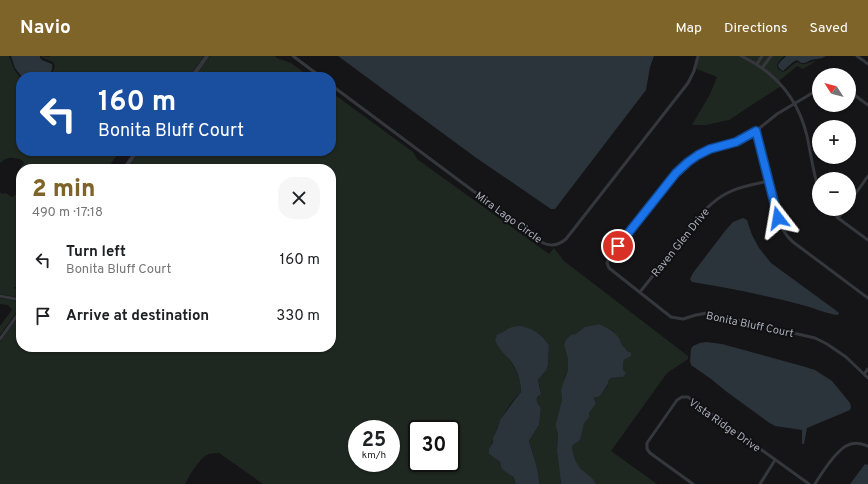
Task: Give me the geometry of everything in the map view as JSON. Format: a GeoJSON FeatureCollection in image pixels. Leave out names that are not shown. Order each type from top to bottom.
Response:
{"type":"FeatureCollection","features":[{"type":"Feature","properties":{"kind":"street"},"geometry":{"type":"LineString","coordinates":[[196,72],[207,56]]}},
{"type":"Feature","properties":{"kind":"street"},"geometry":{"type":"LineString","coordinates":[[292,56],[314,72]]}},
{"type":"Feature","properties":{"kind":"street","name":"Mira Lago Circle"},"geometry":{"type":"LineString","coordinates":[[336,89],[543,243],[553,245],[560,244],[566,239],[688,83],[694,71],[698,56]]}},
{"type":"Feature","properties":{"kind":"street"},"geometry":{"type":"LineString","coordinates":[[741,56],[757,64],[775,78],[787,92],[802,121],[814,172]]}},
{"type":"Feature","properties":{"kind":"street"},"geometry":{"type":"LineString","coordinates":[[757,64],[762,56]]}},
{"type":"Feature","properties":{"kind":"street"},"geometry":{"type":"LineString","coordinates":[[762,68],[771,56]]}},
{"type":"Feature","properties":{"kind":"street"},"geometry":{"type":"LineString","coordinates":[[857,56],[868,64]]}},
{"type":"Feature","properties":{"kind":"street","name":"Bonita Bluff Court"},"geometry":{"type":"LineString","coordinates":[[812,93],[778,114],[756,131],[736,142],[710,149],[688,162],[676,173],[609,258],[607,263],[609,268],[671,317],[682,319],[707,313],[815,338],[842,353],[868,378]]}},
{"type":"Feature","properties":{"kind":"street"},"geometry":{"type":"LineString","coordinates":[[856,96],[868,105]]}},
{"type":"Feature","properties":{"kind":"street"},"geometry":{"type":"LineString","coordinates":[[756,131],[780,226],[786,236],[868,298]]}},
{"type":"Feature","properties":{"kind":"street"},"geometry":{"type":"LineString","coordinates":[[856,193],[868,176]]}},
{"type":"Feature","properties":{"kind":"street","name":"Raven Glen Drive"},"geometry":{"type":"LineString","coordinates":[[640,292],[705,210],[714,201],[724,194],[742,187],[769,181]]}},
{"type":"Feature","properties":{"kind":"street"},"geometry":{"type":"LineString","coordinates":[[838,218],[868,240]]}},
{"type":"Feature","properties":{"kind":"street"},"geometry":{"type":"LineString","coordinates":[[0,296],[16,299]]}},
{"type":"Feature","properties":{"kind":"street"},"geometry":{"type":"LineString","coordinates":[[0,339],[16,317]]}},
{"type":"Feature","properties":{"kind":"street"},"geometry":{"type":"LineString","coordinates":[[864,374],[868,369]]}},
{"type":"Feature","properties":{"kind":"street","name":"Vista Ridge Drive"},"geometry":{"type":"LineString","coordinates":[[693,484],[650,453],[647,449],[646,443],[677,400],[682,397],[688,397],[809,484]]}},
{"type":"Feature","properties":{"kind":"street"},"geometry":{"type":"LineString","coordinates":[[815,484],[836,454],[846,445],[860,443],[868,446]]}},
{"type":"Feature","properties":{"kind":"street"},"geometry":{"type":"LineString","coordinates":[[760,484],[775,460]]}},
{"type":"Feature","properties":{"kind":"shaded area"},"geometry":{"type":"Polygon","coordinates":[[[0,56],[9,56],[16,72],[16,156],[116,156],[111,164],[23,164],[22,160],[15,158],[5,159],[0,163],[0,56]]]}},
{"type":"Feature","properties":{"kind":"shaded area"},"geometry":{"type":"Polygon","coordinates":[[[11,56],[40,56],[42,60],[52,64],[50,72],[18,72],[15,68],[11,56]]]}},
{"type":"Feature","properties":{"kind":"shaded area"},"geometry":{"type":"Polygon","coordinates":[[[204,56],[193,72],[52,72],[54,66],[53,62],[41,57],[204,56]]]}},
{"type":"Feature","properties":{"kind":"shaded area"},"geometry":{"type":"Polygon","coordinates":[[[210,56],[275,56],[291,63],[303,72],[198,72],[210,56]]]}},
{"type":"Feature","properties":{"kind":"shaded area"},"geometry":{"type":"Polygon","coordinates":[[[338,56],[654,56],[650,67],[646,90],[555,209],[551,209],[475,157],[338,56]]]}},
{"type":"Feature","properties":{"kind":"shaded area"},"geometry":{"type":"Polygon","coordinates":[[[698,56],[784,56],[777,65],[778,69],[783,72],[797,62],[805,64],[816,61],[803,69],[797,66],[779,81],[781,86],[729,120],[706,125],[692,125],[710,94],[717,77],[694,68],[698,56]]]}},
{"type":"Feature","properties":{"kind":"shaded area"},"geometry":{"type":"Polygon","coordinates":[[[786,56],[826,56],[805,63],[801,63],[797,60],[783,71],[778,65],[786,56]]]}},
{"type":"Feature","properties":{"kind":"shaded area"},"geometry":{"type":"Polygon","coordinates":[[[336,96],[413,152],[417,159],[549,254],[554,248],[564,261],[688,356],[688,359],[667,373],[611,451],[657,484],[596,484],[593,479],[580,468],[575,460],[572,448],[576,443],[584,423],[589,417],[589,413],[596,402],[594,398],[600,396],[611,378],[623,377],[622,367],[624,360],[629,357],[625,348],[614,332],[599,324],[583,329],[564,345],[568,359],[568,370],[561,391],[562,400],[556,423],[558,434],[557,451],[561,484],[539,484],[536,462],[529,441],[539,425],[541,408],[537,400],[541,392],[538,380],[548,364],[549,345],[539,334],[505,330],[496,338],[497,342],[515,369],[521,392],[503,416],[495,433],[489,454],[505,467],[516,484],[263,484],[219,453],[213,453],[202,459],[195,467],[185,484],[0,484],[0,342],[16,320],[16,352],[336,352],[336,164],[131,164],[136,156],[336,156],[336,96]]]}},
{"type":"Feature","properties":{"kind":"shaded area"},"geometry":{"type":"Polygon","coordinates":[[[0,192],[2,194],[6,193],[13,197],[16,194],[16,287],[13,288],[16,288],[16,297],[0,294],[0,192]]]}},
{"type":"Feature","properties":{"kind":"shaded area"},"geometry":{"type":"Polygon","coordinates":[[[743,218],[747,220],[752,235],[759,248],[771,263],[834,309],[839,313],[838,315],[763,296],[692,282],[690,279],[693,273],[725,231],[733,222],[743,218]]]}},
{"type":"Feature","properties":{"kind":"shaded area"},"geometry":{"type":"Polygon","coordinates":[[[0,298],[16,301],[16,313],[0,335],[0,326],[12,310],[8,305],[0,304],[0,298]]]}},
{"type":"Feature","properties":{"kind":"shaded area"},"geometry":{"type":"Polygon","coordinates":[[[599,324],[608,328],[615,334],[627,351],[631,353],[631,356],[624,360],[623,369],[626,373],[623,377],[611,378],[600,396],[594,398],[596,403],[589,413],[589,417],[584,423],[580,440],[573,445],[572,448],[575,460],[580,468],[593,479],[596,484],[561,484],[557,451],[558,434],[556,423],[562,400],[561,391],[568,370],[568,359],[564,345],[566,340],[571,335],[576,334],[585,327],[599,324]]]}},
{"type":"Feature","properties":{"kind":"shaded area"},"geometry":{"type":"Polygon","coordinates":[[[520,326],[537,332],[549,345],[546,371],[538,380],[541,394],[537,398],[541,408],[539,425],[529,441],[537,468],[539,484],[516,484],[513,477],[502,469],[500,462],[489,454],[489,449],[493,442],[493,438],[500,420],[521,392],[517,371],[498,346],[495,340],[496,335],[511,327],[520,326]]]}},
{"type":"Feature","properties":{"kind":"shaded area"},"geometry":{"type":"Polygon","coordinates":[[[706,342],[722,344],[815,370],[832,381],[850,403],[850,410],[807,428],[804,444],[802,444],[802,430],[775,426],[768,422],[691,365],[691,349],[693,346],[706,342]]]}},
{"type":"Feature","properties":{"kind":"shaded area"},"geometry":{"type":"Polygon","coordinates":[[[865,464],[868,465],[868,484],[850,484],[865,464]]]}},
{"type":"Feature","properties":{"kind":"route"},"geometry":{"type":"LineString","coordinates":[[618,246],[676,173],[688,162],[710,149],[736,142],[756,131],[778,218]]}}]}
